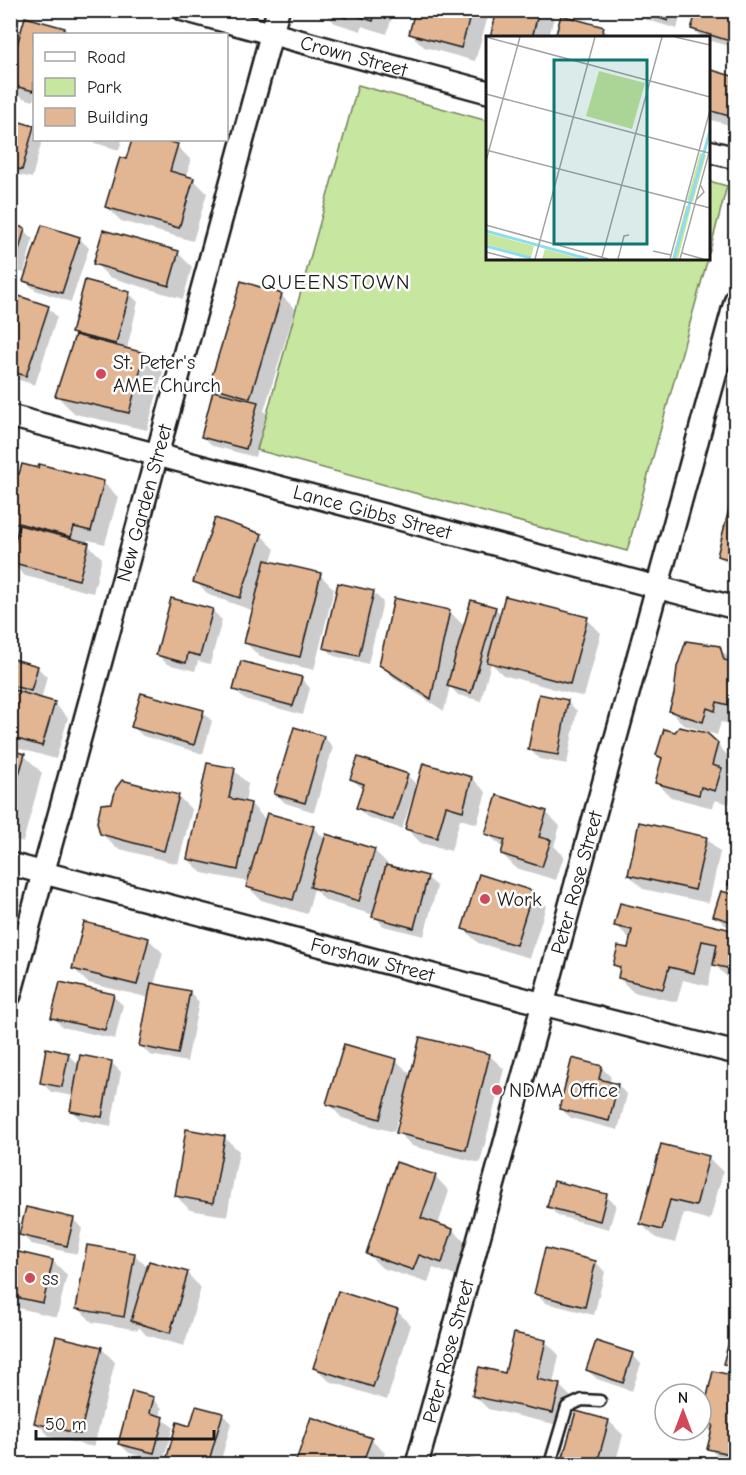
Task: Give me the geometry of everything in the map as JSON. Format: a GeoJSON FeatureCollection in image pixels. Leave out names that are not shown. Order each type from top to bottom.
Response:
{"type":"FeatureCollection","features":[{"type":"Feature","properties":{"kind":"street","name":"Crown Street"},"geometry":{"type":"LineString","coordinates":[[184,10],[486,91]]}},
{"type":"Feature","properties":{"kind":"street","name":"New Garden Street"},"geometry":{"type":"LineString","coordinates":[[10,995],[278,10]]}},
{"type":"Feature","properties":{"kind":"street"},"geometry":{"type":"LineString","coordinates":[[710,152],[735,158]]}},
{"type":"Feature","properties":{"kind":"street","name":"Peter Rose Street"},"geometry":{"type":"LineString","coordinates":[[417,1464],[735,299]]}},
{"type":"Feature","properties":{"kind":"street","name":"Lance Gibbs Street"},"geometry":{"type":"LineString","coordinates":[[10,416],[735,608]]}},
{"type":"Feature","properties":{"kind":"street","name":"Forshaw Street"},"geometry":{"type":"LineString","coordinates":[[10,864],[735,1053]]}},
{"type":"Feature","properties":{"kind":"lane"},"geometry":{"type":"LineString","coordinates":[[550,1464],[567,1407],[582,1400],[600,1401]]}},
{"type":"Feature","properties":{"kind":"green space"},"geometry":{"type":"Polygon","coordinates":[[[358,85],[486,120],[486,260],[707,260],[627,551],[257,450],[358,85]]]}},
{"type":"Feature","properties":{"kind":"green space"},"geometry":{"type":"Polygon","coordinates":[[[710,182],[727,186],[710,250],[710,182]]]}},
{"type":"Feature","properties":{"kind":"building"},"geometry":{"type":"Polygon","coordinates":[[[322,10],[376,10],[373,21],[348,13],[347,18],[322,10]]]}},
{"type":"Feature","properties":{"kind":"building"},"geometry":{"type":"Polygon","coordinates":[[[415,10],[472,10],[461,48],[409,34],[415,10]]]}},
{"type":"Feature","properties":{"kind":"building"},"geometry":{"type":"Polygon","coordinates":[[[497,10],[539,10],[532,36],[490,36],[497,10]]]}},
{"type":"Feature","properties":{"kind":"building"},"geometry":{"type":"Polygon","coordinates":[[[636,10],[671,10],[668,21],[636,10]]]}},
{"type":"Feature","properties":{"kind":"building"},"geometry":{"type":"Polygon","coordinates":[[[697,10],[736,12],[736,43],[691,29],[697,10]]]}},
{"type":"Feature","properties":{"kind":"building"},"geometry":{"type":"Polygon","coordinates":[[[561,15],[604,27],[602,36],[556,36],[561,15]]]}},
{"type":"Feature","properties":{"kind":"building"},"geometry":{"type":"Polygon","coordinates":[[[25,17],[65,28],[63,33],[33,33],[33,91],[10,85],[10,70],[25,17]]]}},
{"type":"Feature","properties":{"kind":"building"},"geometry":{"type":"Polygon","coordinates":[[[710,70],[736,77],[736,118],[710,111],[710,70]]]}},
{"type":"Feature","properties":{"kind":"building"},"geometry":{"type":"Polygon","coordinates":[[[10,119],[33,126],[33,130],[22,170],[10,167],[10,119]]]}},
{"type":"Feature","properties":{"kind":"building"},"geometry":{"type":"Polygon","coordinates":[[[132,141],[165,141],[178,144],[170,171],[194,178],[179,228],[105,207],[120,157],[126,159],[132,141]]]}},
{"type":"Feature","properties":{"kind":"building"},"geometry":{"type":"Polygon","coordinates":[[[10,224],[25,228],[15,265],[10,264],[10,224]]]}},
{"type":"Feature","properties":{"kind":"building"},"geometry":{"type":"Polygon","coordinates":[[[42,225],[80,237],[62,293],[23,281],[42,225]]]}},
{"type":"Feature","properties":{"kind":"building"},"geometry":{"type":"Polygon","coordinates":[[[103,230],[179,251],[169,286],[93,264],[103,230]]]}},
{"type":"Feature","properties":{"kind":"building"},"geometry":{"type":"Polygon","coordinates":[[[85,280],[130,292],[116,344],[71,333],[85,280]]]}},
{"type":"Feature","properties":{"kind":"building"},"geometry":{"type":"Polygon","coordinates":[[[241,281],[282,294],[250,398],[209,386],[241,281]]]}},
{"type":"Feature","properties":{"kind":"building"},"geometry":{"type":"Polygon","coordinates":[[[16,295],[49,306],[26,376],[10,371],[10,313],[16,295]]]}},
{"type":"Feature","properties":{"kind":"building","name":"St. Peter's AME Church"},"geometry":{"type":"Polygon","coordinates":[[[75,335],[145,353],[129,413],[55,396],[75,335]]]}},
{"type":"Feature","properties":{"kind":"building"},"geometry":{"type":"Polygon","coordinates":[[[213,391],[258,402],[246,449],[201,437],[213,391]]]}},
{"type":"Feature","properties":{"kind":"building"},"geometry":{"type":"Polygon","coordinates":[[[22,464],[38,468],[39,464],[104,481],[91,531],[74,527],[71,537],[14,522],[10,535],[10,472],[19,474],[22,464]]]}},
{"type":"Feature","properties":{"kind":"building"},"geometry":{"type":"Polygon","coordinates":[[[731,501],[736,502],[736,561],[717,556],[731,501]]]}},
{"type":"Feature","properties":{"kind":"building"},"geometry":{"type":"Polygon","coordinates":[[[215,518],[262,534],[240,598],[193,582],[215,518]]]}},
{"type":"Feature","properties":{"kind":"building"},"geometry":{"type":"Polygon","coordinates":[[[19,525],[89,543],[79,580],[10,562],[19,525]]]}},
{"type":"Feature","properties":{"kind":"building"},"geometry":{"type":"Polygon","coordinates":[[[265,560],[321,573],[300,657],[244,643],[265,560]]]}},
{"type":"Feature","properties":{"kind":"building"},"geometry":{"type":"Polygon","coordinates":[[[338,583],[374,591],[359,656],[323,648],[338,583]]]}},
{"type":"Feature","properties":{"kind":"building"},"geometry":{"type":"Polygon","coordinates":[[[505,596],[588,617],[570,684],[487,662],[505,596]]]}},
{"type":"Feature","properties":{"kind":"building"},"geometry":{"type":"Polygon","coordinates":[[[171,598],[213,609],[200,656],[188,653],[186,663],[156,655],[171,598]]]}},
{"type":"Feature","properties":{"kind":"building"},"geometry":{"type":"Polygon","coordinates":[[[394,598],[450,610],[431,699],[379,665],[394,598]]]}},
{"type":"Feature","properties":{"kind":"building"},"geometry":{"type":"Polygon","coordinates":[[[471,600],[496,607],[471,693],[447,686],[471,600]]]}},
{"type":"Feature","properties":{"kind":"building"},"geometry":{"type":"Polygon","coordinates":[[[686,641],[720,646],[724,660],[736,663],[736,694],[732,706],[717,702],[715,711],[707,708],[703,722],[669,711],[674,694],[677,667],[686,641]]]}},
{"type":"Feature","properties":{"kind":"building"},"geometry":{"type":"Polygon","coordinates":[[[10,658],[38,666],[31,691],[10,685],[10,658]]]}},
{"type":"Feature","properties":{"kind":"building"},"geometry":{"type":"Polygon","coordinates":[[[241,661],[302,677],[293,706],[233,690],[241,661]]]}},
{"type":"Feature","properties":{"kind":"building"},"geometry":{"type":"Polygon","coordinates":[[[10,689],[55,702],[42,746],[10,737],[10,689]]]}},
{"type":"Feature","properties":{"kind":"building"},"geometry":{"type":"Polygon","coordinates":[[[141,693],[204,710],[194,745],[131,727],[141,693]]]}},
{"type":"Feature","properties":{"kind":"building"},"geometry":{"type":"Polygon","coordinates":[[[539,694],[568,700],[558,755],[528,750],[539,694]]]}},
{"type":"Feature","properties":{"kind":"building"},"geometry":{"type":"Polygon","coordinates":[[[294,727],[324,736],[305,803],[274,794],[294,727]]]}},
{"type":"Feature","properties":{"kind":"building"},"geometry":{"type":"Polygon","coordinates":[[[679,727],[707,733],[718,743],[712,765],[722,768],[715,791],[701,787],[699,795],[655,783],[662,758],[656,755],[664,729],[675,732],[679,727]]]}},
{"type":"Feature","properties":{"kind":"building"},"geometry":{"type":"Polygon","coordinates":[[[10,750],[25,754],[10,805],[10,750]]]}},
{"type":"Feature","properties":{"kind":"building"},"geometry":{"type":"Polygon","coordinates":[[[358,757],[408,774],[393,820],[356,808],[364,784],[350,779],[358,757]]]}},
{"type":"Feature","properties":{"kind":"building"},"geometry":{"type":"Polygon","coordinates":[[[207,763],[235,768],[229,798],[251,803],[238,870],[187,859],[207,763]]]}},
{"type":"Feature","properties":{"kind":"building"},"geometry":{"type":"Polygon","coordinates":[[[423,763],[472,777],[463,811],[446,806],[437,838],[405,829],[423,763]]]}},
{"type":"Feature","properties":{"kind":"building"},"geometry":{"type":"Polygon","coordinates":[[[122,780],[179,795],[164,851],[100,834],[97,822],[101,804],[112,803],[116,788],[122,780]]]}},
{"type":"Feature","properties":{"kind":"building"},"geometry":{"type":"Polygon","coordinates":[[[736,789],[736,814],[730,813],[736,789]]]}},
{"type":"Feature","properties":{"kind":"building"},"geometry":{"type":"Polygon","coordinates":[[[497,795],[547,811],[539,837],[551,840],[542,867],[501,854],[505,840],[485,834],[497,795]]]}},
{"type":"Feature","properties":{"kind":"building"},"geometry":{"type":"Polygon","coordinates":[[[267,813],[314,826],[293,900],[246,887],[267,813]]]}},
{"type":"Feature","properties":{"kind":"building"},"geometry":{"type":"Polygon","coordinates":[[[639,822],[707,837],[695,890],[628,875],[639,822]]]}},
{"type":"Feature","properties":{"kind":"building"},"geometry":{"type":"Polygon","coordinates":[[[326,834],[375,849],[359,901],[310,887],[326,834]]]}},
{"type":"Feature","properties":{"kind":"building"},"geometry":{"type":"Polygon","coordinates":[[[734,860],[736,860],[736,887],[728,885],[734,860]]]}},
{"type":"Feature","properties":{"kind":"building"},"geometry":{"type":"Polygon","coordinates":[[[386,865],[428,876],[414,928],[372,917],[386,865]]]}},
{"type":"Feature","properties":{"kind":"building"},"geometry":{"type":"Polygon","coordinates":[[[479,874],[533,891],[516,945],[462,929],[479,874]]]}},
{"type":"Feature","properties":{"kind":"building"},"geometry":{"type":"Polygon","coordinates":[[[721,891],[736,895],[736,923],[713,916],[721,891]]]}},
{"type":"Feature","properties":{"kind":"building"},"geometry":{"type":"Polygon","coordinates":[[[620,903],[736,931],[736,970],[713,965],[717,944],[702,941],[694,973],[669,967],[663,989],[618,978],[620,967],[613,965],[618,946],[628,948],[632,930],[614,926],[620,903]]]}},
{"type":"Feature","properties":{"kind":"building"},"geometry":{"type":"Polygon","coordinates":[[[84,922],[149,938],[137,985],[72,969],[84,922]]]}},
{"type":"Feature","properties":{"kind":"building"},"geometry":{"type":"Polygon","coordinates":[[[60,982],[114,994],[105,1030],[51,1018],[60,982]]]}},
{"type":"Feature","properties":{"kind":"building"},"geometry":{"type":"Polygon","coordinates":[[[151,983],[190,991],[178,1054],[139,1046],[151,983]]]}},
{"type":"Feature","properties":{"kind":"building"},"geometry":{"type":"Polygon","coordinates":[[[420,1037],[490,1054],[466,1150],[396,1133],[420,1037]]]}},
{"type":"Feature","properties":{"kind":"building"},"geometry":{"type":"Polygon","coordinates":[[[344,1044],[397,1059],[380,1119],[326,1104],[344,1044]]]}},
{"type":"Feature","properties":{"kind":"building"},"geometry":{"type":"Polygon","coordinates":[[[46,1048],[69,1053],[62,1087],[40,1083],[46,1048]]]}},
{"type":"Feature","properties":{"kind":"building"},"geometry":{"type":"Polygon","coordinates":[[[80,1055],[112,1061],[102,1117],[70,1111],[80,1055]]]}},
{"type":"Feature","properties":{"kind":"building"},"geometry":{"type":"Polygon","coordinates":[[[572,1058],[602,1066],[599,1079],[618,1084],[609,1121],[559,1109],[572,1058]]]}},
{"type":"Feature","properties":{"kind":"building"},"geometry":{"type":"Polygon","coordinates":[[[186,1129],[225,1136],[213,1203],[175,1196],[186,1129]]]}},
{"type":"Feature","properties":{"kind":"building"},"geometry":{"type":"Polygon","coordinates":[[[661,1144],[709,1156],[696,1206],[670,1200],[662,1230],[640,1224],[661,1144]]]}},
{"type":"Feature","properties":{"kind":"building"},"geometry":{"type":"Polygon","coordinates":[[[396,1162],[436,1175],[421,1218],[453,1229],[442,1263],[419,1255],[413,1270],[366,1254],[396,1162]]]}},
{"type":"Feature","properties":{"kind":"building"},"geometry":{"type":"Polygon","coordinates":[[[554,1181],[607,1194],[600,1221],[547,1207],[554,1181]]]}},
{"type":"Feature","properties":{"kind":"building"},"geometry":{"type":"Polygon","coordinates":[[[26,1207],[74,1218],[67,1246],[19,1235],[26,1207]]]}},
{"type":"Feature","properties":{"kind":"building"},"geometry":{"type":"Polygon","coordinates":[[[87,1245],[135,1253],[124,1317],[76,1309],[87,1245]]]}},
{"type":"Feature","properties":{"kind":"building"},"geometry":{"type":"Polygon","coordinates":[[[545,1248],[596,1261],[585,1307],[534,1294],[545,1248]]]}},
{"type":"Feature","properties":{"kind":"building","name":"ss"},"geometry":{"type":"Polygon","coordinates":[[[10,1250],[53,1260],[43,1303],[10,1296],[10,1250]]]}},
{"type":"Feature","properties":{"kind":"building"},"geometry":{"type":"Polygon","coordinates":[[[149,1261],[188,1272],[170,1333],[131,1321],[149,1261]]]}},
{"type":"Feature","properties":{"kind":"building"},"geometry":{"type":"Polygon","coordinates":[[[338,1291],[398,1310],[373,1387],[313,1368],[338,1291]]]}},
{"type":"Feature","properties":{"kind":"building"},"geometry":{"type":"Polygon","coordinates":[[[736,1316],[736,1367],[723,1364],[736,1316]]]}},
{"type":"Feature","properties":{"kind":"building"},"geometry":{"type":"Polygon","coordinates":[[[514,1333],[546,1340],[537,1379],[560,1384],[553,1413],[472,1396],[479,1367],[505,1373],[514,1333]]]}},
{"type":"Feature","properties":{"kind":"building"},"geometry":{"type":"Polygon","coordinates":[[[56,1336],[102,1347],[80,1434],[34,1423],[56,1336]]]}},
{"type":"Feature","properties":{"kind":"building"},"geometry":{"type":"Polygon","coordinates":[[[596,1341],[633,1353],[623,1383],[586,1370],[596,1341]]]}},
{"type":"Feature","properties":{"kind":"building"},"geometry":{"type":"Polygon","coordinates":[[[713,1371],[736,1376],[736,1432],[730,1454],[707,1449],[709,1442],[713,1442],[713,1382],[710,1382],[713,1371]]]}},
{"type":"Feature","properties":{"kind":"building"},"geometry":{"type":"Polygon","coordinates":[[[132,1391],[154,1397],[150,1413],[164,1417],[154,1453],[118,1444],[132,1391]]]}},
{"type":"Feature","properties":{"kind":"building"},"geometry":{"type":"Polygon","coordinates":[[[196,1406],[223,1413],[208,1464],[165,1464],[177,1422],[190,1426],[196,1406]]]}},
{"type":"Feature","properties":{"kind":"building"},"geometry":{"type":"Polygon","coordinates":[[[576,1411],[609,1420],[597,1464],[561,1464],[576,1411]]]}},
{"type":"Feature","properties":{"kind":"building"},"geometry":{"type":"Polygon","coordinates":[[[311,1417],[372,1438],[362,1464],[295,1464],[311,1417]]]}},
{"type":"Feature","properties":{"kind":"building"},"geometry":{"type":"Polygon","coordinates":[[[467,1459],[491,1464],[466,1464],[467,1459]]]}},
{"type":"Feature","properties":{"kind":"place","name":"St. Peter's AME Church"},"geometry":{"type":"Point","coordinates":[101,374]}},
{"type":"Feature","properties":{"kind":"place","name":"Work"},"geometry":{"type":"Point","coordinates":[485,899]}},
{"type":"Feature","properties":{"kind":"place","name":"NDMA Office"},"geometry":{"type":"Point","coordinates":[497,1090]}},
{"type":"Feature","properties":{"kind":"place","name":"ss"},"geometry":{"type":"Point","coordinates":[30,1278]}},
{"type":"Feature","properties":{"kind":"district","name":"QUEENSTOWN"},"geometry":{"type":"Point","coordinates":[336,282]}}]}
